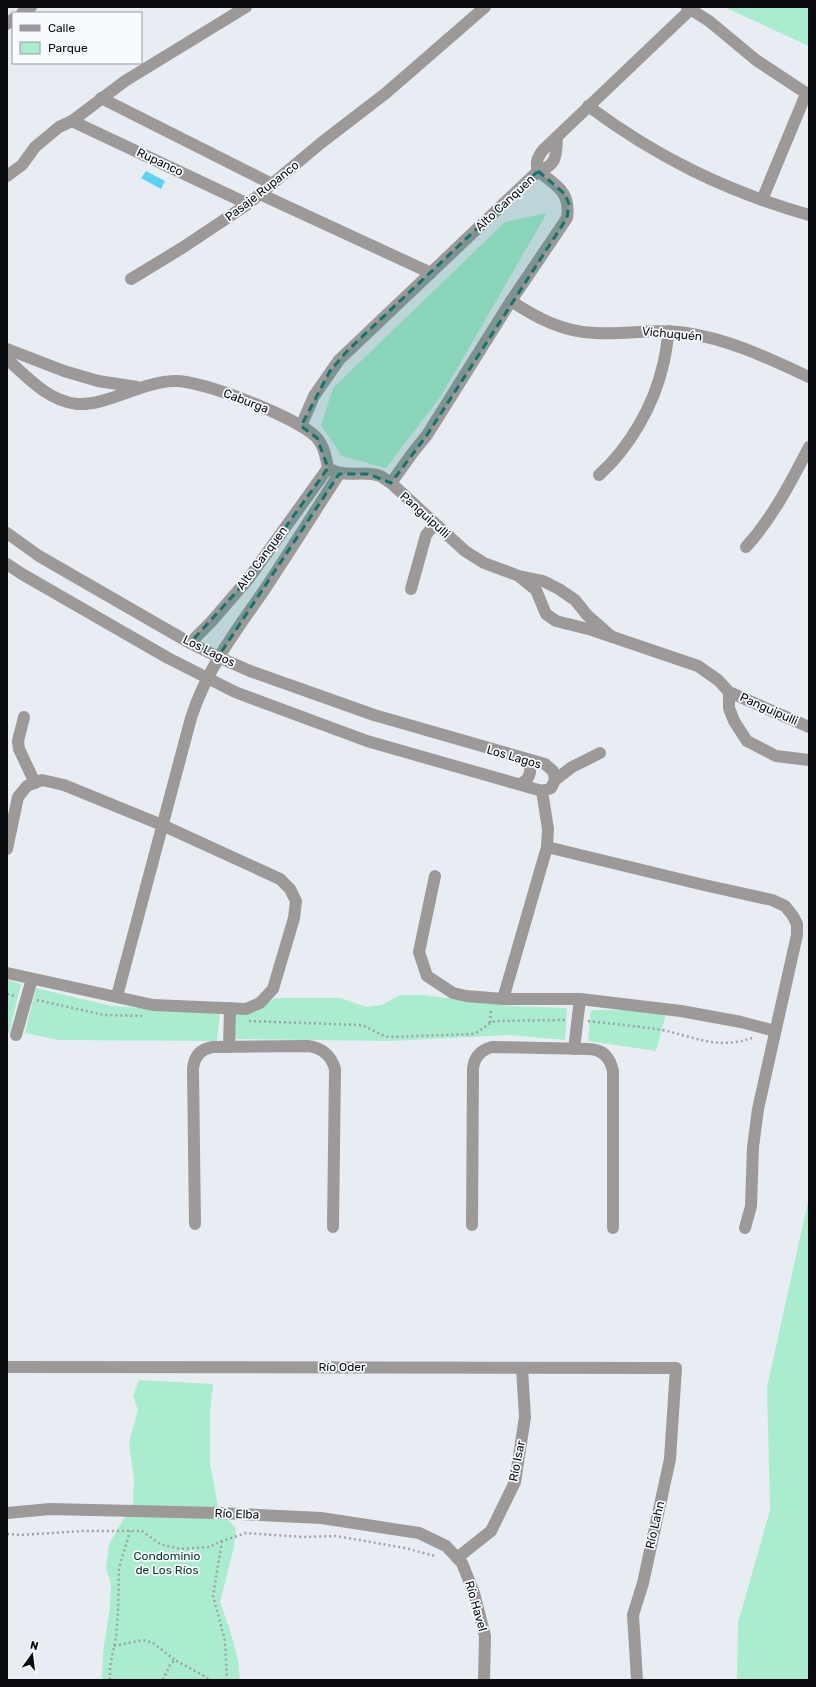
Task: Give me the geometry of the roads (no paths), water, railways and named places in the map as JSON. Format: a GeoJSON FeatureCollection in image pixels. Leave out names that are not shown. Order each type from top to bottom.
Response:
{"type":"FeatureCollection","features":[{"type":"Feature","properties":{"kind":"street"},"geometry":{"type":"LineString","coordinates":[[7,176],[22,165],[35,147],[59,127],[72,121],[125,81],[246,7]]}},
{"type":"Feature","properties":{"kind":"street","name":"Pasaje Rupanco"},"geometry":{"type":"LineString","coordinates":[[131,279],[182,248],[248,204],[321,143],[386,94],[485,7]]}},
{"type":"Feature","properties":{"kind":"street"},"geometry":{"type":"LineString","coordinates":[[538,171],[536,165],[539,155],[689,8],[709,21],[756,60],[808,94],[762,200]]}},
{"type":"Feature","properties":{"kind":"street"},"geometry":{"type":"LineString","coordinates":[[101,98],[272,184]]}},
{"type":"Feature","properties":{"kind":"street"},"geometry":{"type":"LineString","coordinates":[[588,106],[619,129],[665,157],[723,186],[809,215]]}},
{"type":"Feature","properties":{"kind":"street","name":"Rupanco"},"geometry":{"type":"LineString","coordinates":[[72,121],[248,204]]}},
{"type":"Feature","properties":{"kind":"street","name":"Alto Canquen"},"geometry":{"type":"LineString","coordinates":[[301,426],[314,396],[339,360],[538,171],[559,187],[565,194],[569,204],[567,218],[511,301],[427,436],[390,483]]}},
{"type":"Feature","properties":{"kind":"street"},"geometry":{"type":"LineString","coordinates":[[260,194],[431,273]]}},
{"type":"Feature","properties":{"kind":"street","name":"Vichuquén"},"geometry":{"type":"LineString","coordinates":[[511,301],[546,322],[577,331],[594,333],[669,331],[706,337],[738,346],[809,377]]}},
{"type":"Feature","properties":{"kind":"street"},"geometry":{"type":"LineString","coordinates":[[599,475],[613,462],[628,443],[643,417],[655,390],[661,371],[669,331]]}},
{"type":"Feature","properties":{"kind":"street","name":"Caburga"},"geometry":{"type":"LineString","coordinates":[[7,349],[64,371],[98,381],[138,387]]}},
{"type":"Feature","properties":{"kind":"street","name":"Caburga"},"geometry":{"type":"LineString","coordinates":[[7,359],[39,388],[60,399],[77,404],[97,402],[138,387],[175,380],[204,385],[274,412],[301,426],[317,438],[325,453],[328,468]]}},
{"type":"Feature","properties":{"kind":"street"},"geometry":{"type":"LineString","coordinates":[[746,547],[761,530],[782,497],[809,447]]}},
{"type":"Feature","properties":{"kind":"street","name":"Alto Canquen"},"geometry":{"type":"LineString","coordinates":[[190,643],[211,622],[249,578],[328,468]]}},
{"type":"Feature","properties":{"kind":"street","name":"Panguipulli"},"geometry":{"type":"LineString","coordinates":[[328,468],[339,474],[368,474],[380,476],[390,483],[465,551],[484,563],[519,576],[543,581],[559,588],[574,600],[587,615],[612,637]]}},
{"type":"Feature","properties":{"kind":"street","name":"Alto Canquen"},"geometry":{"type":"LineString","coordinates":[[117,996],[191,718],[207,678],[218,657],[266,588],[339,474]]}},
{"type":"Feature","properties":{"kind":"street"},"geometry":{"type":"LineString","coordinates":[[411,589],[426,535],[435,524]]}},
{"type":"Feature","properties":{"kind":"street","name":"Los Lagos"},"geometry":{"type":"LineString","coordinates":[[7,533],[39,556],[190,643],[218,657],[250,671],[374,715],[545,764],[553,771],[554,780],[551,788],[542,791],[367,741],[234,692],[168,658],[7,564]]}},
{"type":"Feature","properties":{"kind":"street","name":"Panguipulli"},"geometry":{"type":"LineString","coordinates":[[519,576],[536,590],[546,614],[556,621],[612,637],[698,666],[718,680],[729,692],[809,727]]}},
{"type":"Feature","properties":{"kind":"street"},"geometry":{"type":"LineString","coordinates":[[249,578],[266,588]]}},
{"type":"Feature","properties":{"kind":"street","name":"Panguipulli"},"geometry":{"type":"LineString","coordinates":[[729,692],[729,708],[734,721],[747,741],[776,756],[809,760]]}},
{"type":"Feature","properties":{"kind":"street"},"geometry":{"type":"LineString","coordinates":[[24,717],[18,741],[19,749],[35,783]]}},
{"type":"Feature","properties":{"kind":"street"},"geometry":{"type":"LineString","coordinates":[[554,780],[572,767],[600,753]]}},
{"type":"Feature","properties":{"kind":"street"},"geometry":{"type":"LineString","coordinates":[[520,784],[525,782],[530,775],[530,766],[526,759]]}},
{"type":"Feature","properties":{"kind":"street"},"geometry":{"type":"LineString","coordinates":[[7,849],[18,797],[27,786],[42,780],[64,785],[162,825],[280,879],[290,890],[296,901],[294,918],[273,989],[260,1003],[246,1009],[153,1004],[7,973]]}},
{"type":"Feature","properties":{"kind":"street"},"geometry":{"type":"LineString","coordinates":[[503,999],[547,847],[548,829],[542,791]]}},
{"type":"Feature","properties":{"kind":"street"},"geometry":{"type":"LineString","coordinates":[[547,847],[772,900],[785,906],[795,920],[797,930],[755,1127],[751,1206],[745,1228]]}},
{"type":"Feature","properties":{"kind":"street"},"geometry":{"type":"LineString","coordinates":[[435,876],[419,952],[427,976],[453,993],[466,996],[503,999],[580,999],[681,1011],[741,1022],[775,1031]]}},
{"type":"Feature","properties":{"kind":"street"},"geometry":{"type":"LineString","coordinates":[[16,1035],[32,979]]}},
{"type":"Feature","properties":{"kind":"street"},"geometry":{"type":"LineString","coordinates":[[574,1049],[580,999]]}},
{"type":"Feature","properties":{"kind":"street"},"geometry":{"type":"LineString","coordinates":[[229,1047],[230,1008]]}},
{"type":"Feature","properties":{"kind":"street"},"geometry":{"type":"LineString","coordinates":[[195,1224],[193,1063],[196,1057],[204,1049],[213,1047],[313,1047],[320,1049],[330,1057],[336,1075],[334,1227]]}},
{"type":"Feature","properties":{"kind":"street"},"geometry":{"type":"LineString","coordinates":[[472,1225],[473,1070],[475,1060],[481,1052],[492,1047],[574,1049],[598,1051],[606,1056],[612,1065],[613,1228]]}},
{"type":"Feature","properties":{"kind":"street","name":"Río Oder"},"geometry":{"type":"LineString","coordinates":[[7,1367],[676,1368]]}},
{"type":"Feature","properties":{"kind":"street","name":"Río Isar"},"geometry":{"type":"LineString","coordinates":[[457,1558],[491,1531],[515,1482],[525,1417],[522,1368]]}},
{"type":"Feature","properties":{"kind":"street","name":"Río Lahn"},"geometry":{"type":"LineString","coordinates":[[637,1680],[634,1615],[670,1459],[676,1368]]}},
{"type":"Feature","properties":{"kind":"street","name":"Río Elba"},"geometry":{"type":"LineString","coordinates":[[7,1513],[50,1509],[218,1513],[321,1518],[419,1533],[446,1546],[457,1558]]}},
{"type":"Feature","properties":{"kind":"street","name":"Río Havel"},"geometry":{"type":"LineString","coordinates":[[457,1558],[462,1563],[474,1593],[485,1636],[484,1680]]}},
{"type":"Feature","properties":{"kind":"water"},"geometry":{"type":"Polygon","coordinates":[[[146,171],[165,181],[161,189],[141,178],[146,171]]]}},
{"type":"Feature","properties":{"kind":"park label","name":"Condominio de Los Ríos"},"geometry":{"type":"Point","coordinates":[167,1563]}}]}
